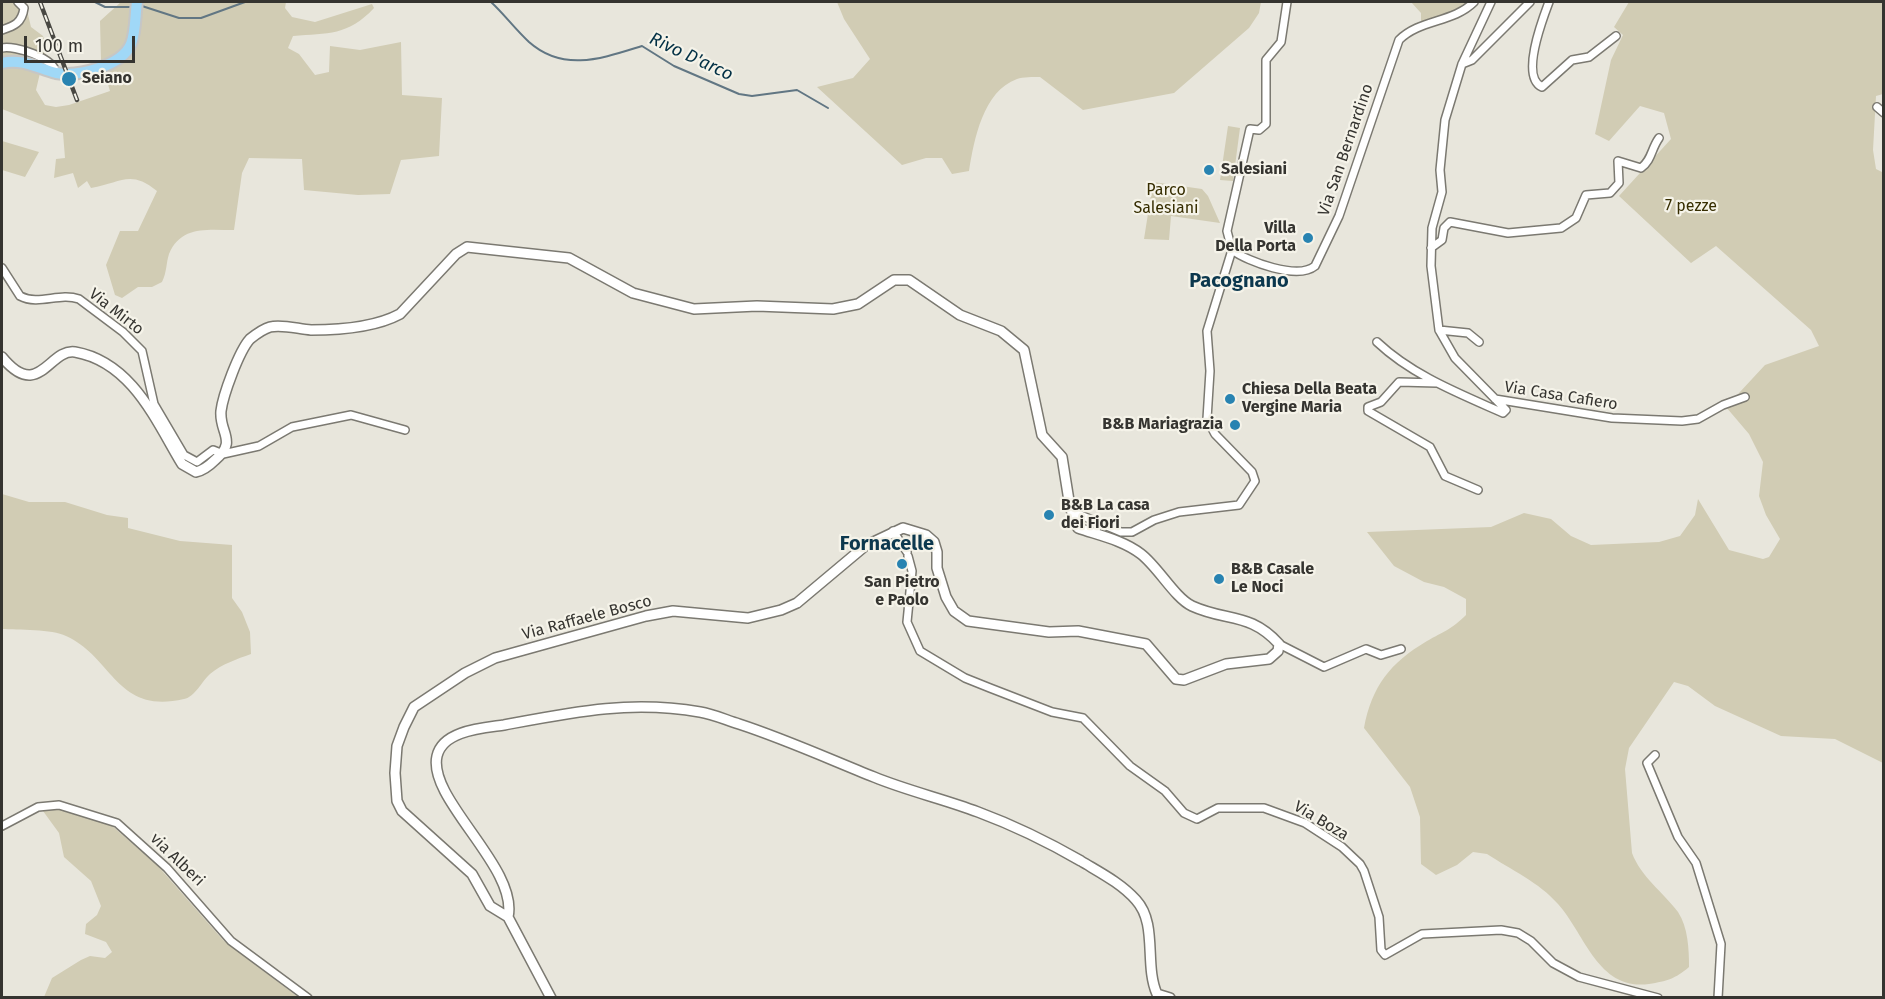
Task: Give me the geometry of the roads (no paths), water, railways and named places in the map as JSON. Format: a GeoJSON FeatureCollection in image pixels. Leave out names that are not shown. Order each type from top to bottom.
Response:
{"type":"FeatureCollection","features":[{"type":"Feature","properties":{"kind":"main road"},"geometry":{"type":"LineString","coordinates":[[2,63],[20,61],[56,73],[76,74],[114,61],[130,46],[137,2]]}},
{"type":"Feature","properties":{"kind":"street"},"geometry":{"type":"LineString","coordinates":[[2,30],[15,26],[20,20],[24,8],[18,2]]}},
{"type":"Feature","properties":{"kind":"street"},"geometry":{"type":"LineString","coordinates":[[1071,511],[1121,532],[1132,532],[1154,520],[1179,512],[1239,505],[1254,481],[1252,472],[1215,434],[1207,419],[1210,371],[1207,331],[1232,250],[1227,231],[1250,129],[1259,130],[1266,124],[1266,60],[1281,42],[1287,2]]}},
{"type":"Feature","properties":{"kind":"street","name":"Via San Bernardino"},"geometry":{"type":"LineString","coordinates":[[1232,250],[1292,273],[1310,270],[1315,266],[1339,216],[1399,40],[1409,29],[1464,12],[1474,2]]}},
{"type":"Feature","properties":{"kind":"street"},"geometry":{"type":"LineString","coordinates":[[1491,2],[1462,64],[1445,120],[1440,170],[1442,192],[1431,228],[1431,248],[1439,330],[1455,358],[1495,399]]}},
{"type":"Feature","properties":{"kind":"street"},"geometry":{"type":"LineString","coordinates":[[1462,64],[1472,60],[1530,2]]}},
{"type":"Feature","properties":{"kind":"street"},"geometry":{"type":"LineString","coordinates":[[1549,2],[1533,58],[1532,76],[1537,85],[1542,87],[1572,60],[1589,57],[1616,36]]}},
{"type":"Feature","properties":{"kind":"street"},"geometry":{"type":"LineString","coordinates":[[2,48],[19,47],[52,64],[56,73]]}},
{"type":"Feature","properties":{"kind":"street"},"geometry":{"type":"LineString","coordinates":[[1877,108],[1884,113]]}},
{"type":"Feature","properties":{"kind":"street"},"geometry":{"type":"LineString","coordinates":[[1431,248],[1442,240],[1444,228],[1450,222],[1508,233],[1561,228],[1576,218],[1586,195],[1610,193],[1619,183],[1618,161],[1641,168],[1651,159],[1653,147],[1659,138]]}},
{"type":"Feature","properties":{"kind":"street"},"geometry":{"type":"LineString","coordinates":[[223,454],[227,446],[221,421],[223,403],[233,373],[251,338],[271,327],[312,330],[376,324],[390,319],[400,314],[456,254],[467,247],[569,258],[633,293],[694,309],[757,306],[833,309],[858,304],[894,280],[909,280],[960,315],[1001,331],[1024,351],[1042,435],[1062,457],[1071,511],[1078,528],[1123,543],[1141,554],[1192,606],[1255,624],[1266,630],[1279,644],[1324,667],[1366,649],[1381,655],[1401,649]]}},
{"type":"Feature","properties":{"kind":"street","name":"Via Mirto"},"geometry":{"type":"LineString","coordinates":[[2,268],[20,296],[35,301],[69,296],[79,299],[123,332],[142,351],[154,404],[184,455],[197,462],[213,450],[223,454]]}},
{"type":"Feature","properties":{"kind":"street"},"geometry":{"type":"LineString","coordinates":[[1439,330],[1468,333],[1479,342]]}},
{"type":"Feature","properties":{"kind":"street","name":"Via Casa Cafiero"},"geometry":{"type":"LineString","coordinates":[[1377,342],[1399,363],[1503,412],[1506,410],[1495,399]]}},
{"type":"Feature","properties":{"kind":"street"},"geometry":{"type":"LineString","coordinates":[[2,357],[8,365],[25,375],[41,373],[62,355],[72,352],[102,363],[132,384],[186,469],[200,471],[223,454],[259,446],[292,427],[351,415],[405,430]]}},
{"type":"Feature","properties":{"kind":"street"},"geometry":{"type":"LineString","coordinates":[[1439,383],[1399,382],[1382,402],[1368,406],[1368,411],[1430,447],[1445,476],[1479,490]]}},
{"type":"Feature","properties":{"kind":"street","name":"Via Casa Cafiero"},"geometry":{"type":"LineString","coordinates":[[1495,399],[1612,418],[1682,421],[1698,419],[1723,405],[1745,397]]}},
{"type":"Feature","properties":{"kind":"street"},"geometry":{"type":"LineString","coordinates":[[893,531],[903,528],[920,532],[934,542],[937,568],[946,597],[954,611],[968,621],[1049,632],[1078,631],[1146,644],[1176,679],[1184,680],[1226,664],[1269,659],[1278,651],[1279,644]]}},
{"type":"Feature","properties":{"kind":"street","name":"Via Boza"},"geometry":{"type":"LineString","coordinates":[[893,531],[908,554],[912,572],[908,622],[920,651],[964,678],[1052,712],[1083,718],[1109,748],[1142,777],[1165,791],[1179,808],[1190,816],[1197,819],[1218,808],[1252,807],[1283,814],[1318,831],[1360,864],[1379,917],[1381,950],[1385,955],[1422,934],[1502,930],[1518,933],[1531,941],[1553,963],[1579,977],[1658,998]]}},
{"type":"Feature","properties":{"kind":"street","name":"Via Raffaele Bosco"},"geometry":{"type":"LineString","coordinates":[[508,917],[490,906],[472,874],[402,811],[397,801],[395,773],[398,746],[414,708],[447,684],[495,658],[646,616],[673,611],[748,618],[782,610],[797,603],[865,546],[893,531]]}},
{"type":"Feature","properties":{"kind":"street"},"geometry":{"type":"LineString","coordinates":[[551,998],[508,917],[510,907],[508,897],[491,863],[439,781],[437,755],[446,742],[467,731],[605,707],[654,707],[701,712],[767,734],[878,779],[978,812],[1054,846],[1093,868],[1137,901],[1147,922],[1151,980],[1157,994],[1170,998]]}},
{"type":"Feature","properties":{"kind":"street"},"geometry":{"type":"LineString","coordinates":[[1655,755],[1647,763],[1678,837],[1696,863],[1721,944],[1718,998]]}},
{"type":"Feature","properties":{"kind":"street","name":"via Alberi"},"geometry":{"type":"LineString","coordinates":[[2,825],[38,807],[59,805],[117,823],[167,868],[231,941],[308,998]]}},
{"type":"Feature","properties":{"kind":"waterway","name":"Rivo D'arco"},"geometry":{"type":"LineString","coordinates":[[95,2],[105,7],[133,7]]}},
{"type":"Feature","properties":{"kind":"waterway","name":"Rivo D'arco"},"geometry":{"type":"LineString","coordinates":[[142,6],[179,18],[201,18],[245,2]]}},
{"type":"Feature","properties":{"kind":"waterway","name":"Rivo D'arco"},"geometry":{"type":"LineString","coordinates":[[491,2],[529,42],[542,52],[556,57],[584,60],[613,55],[642,46],[674,66],[739,94],[752,96],[797,90],[828,108]]}},
{"type":"Feature","properties":{"kind":"railway"},"geometry":{"type":"LineString","coordinates":[[40,2],[77,100]]}},
{"type":"Feature","properties":{"kind":"place","name":"Seiano"},"geometry":{"type":"Point","coordinates":[69,79]}},
{"type":"Feature","properties":{"kind":"place","name":"Salesiani"},"geometry":{"type":"Point","coordinates":[1209,170]}},
{"type":"Feature","properties":{"kind":"place","name":"Villa Della Porta"},"geometry":{"type":"Point","coordinates":[1308,238]}},
{"type":"Feature","properties":{"kind":"place","name":"Chiesa Della Beata Vergine Maria"},"geometry":{"type":"Point","coordinates":[1230,399]}},
{"type":"Feature","properties":{"kind":"place","name":"B&B Mariagrazia"},"geometry":{"type":"Point","coordinates":[1235,425]}},
{"type":"Feature","properties":{"kind":"place","name":"B&B La casa dei Fiori"},"geometry":{"type":"Point","coordinates":[1049,515]}},
{"type":"Feature","properties":{"kind":"place","name":"San Pietro e Paolo"},"geometry":{"type":"Point","coordinates":[902,564]}},
{"type":"Feature","properties":{"kind":"place","name":"B&B Casale Le Noci"},"geometry":{"type":"Point","coordinates":[1219,579]}},
{"type":"Feature","properties":{"kind":"district","name":"Pacognano"},"geometry":{"type":"Point","coordinates":[1239,281]}},
{"type":"Feature","properties":{"kind":"district","name":"Fornacelle"},"geometry":{"type":"Point","coordinates":[887,544]}},
{"type":"Feature","properties":{"kind":"park label","name":"Parco Salesiani"},"geometry":{"type":"Point","coordinates":[1166,200]}},
{"type":"Feature","properties":{"kind":"park label","name":"7 pezze"},"geometry":{"type":"Point","coordinates":[1691,207]}}]}
